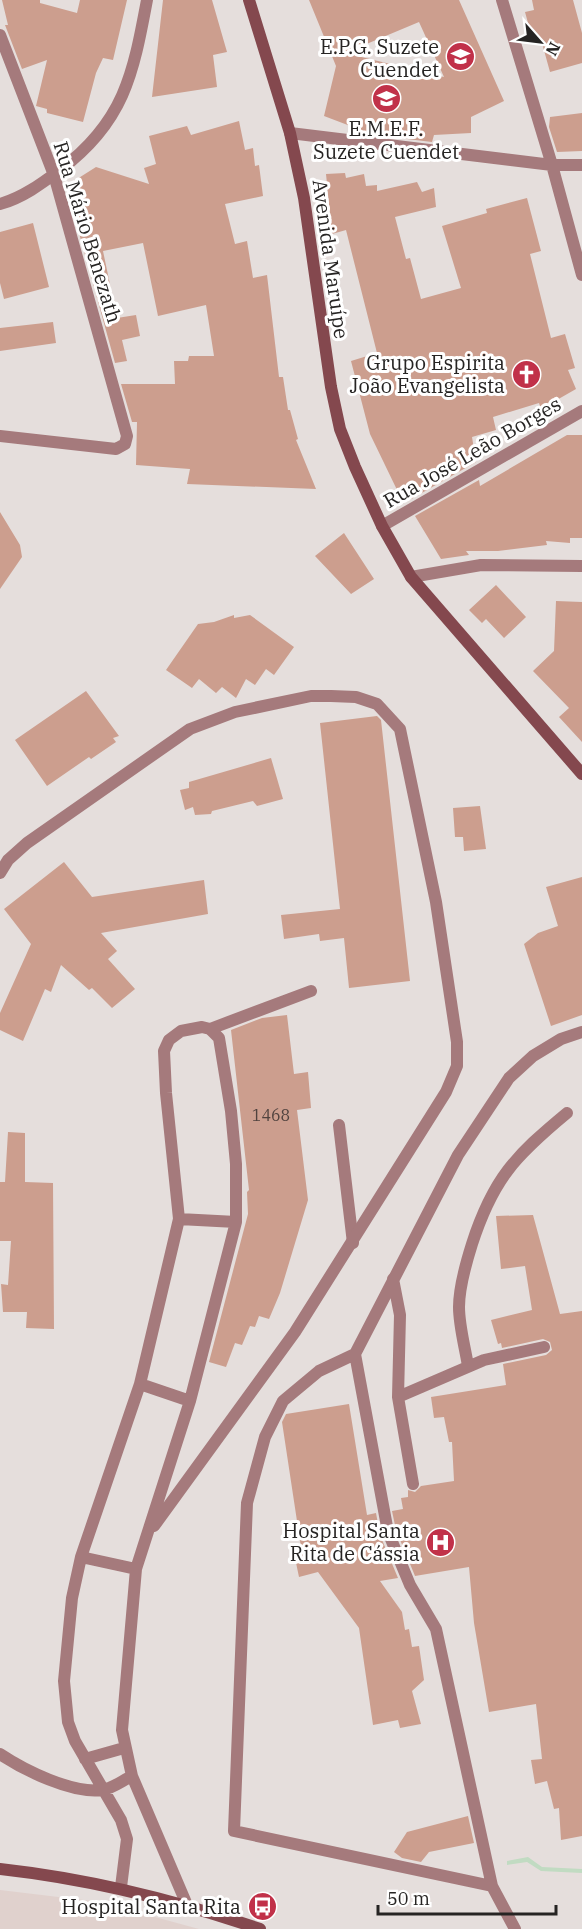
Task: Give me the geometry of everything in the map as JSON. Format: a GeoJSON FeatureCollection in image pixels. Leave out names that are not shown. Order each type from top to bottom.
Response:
{"type":"FeatureCollection","features":[{"type":"Feature","properties":{"kind":"main road","name":"Avenida Maruípe"},"geometry":{"type":"LineString","coordinates":[[249,0],[290,132],[304,198],[321,327],[340,429],[382,526],[411,577],[582,774]]}},
{"type":"Feature","properties":{"kind":"main road"},"geometry":{"type":"LineString","coordinates":[[0,1869],[121,1887],[187,1905],[260,1929]]}},
{"type":"Feature","properties":{"kind":"street"},"geometry":{"type":"LineString","coordinates":[[0,204],[17,199],[86,151],[114,115],[138,53],[147,0]]}},
{"type":"Feature","properties":{"kind":"street"},"geometry":{"type":"LineString","coordinates":[[502,0],[552,165],[582,275]]}},
{"type":"Feature","properties":{"kind":"street","name":"Rua Mário Benezath"},"geometry":{"type":"LineString","coordinates":[[0,35],[54,175],[127,436],[125,444],[116,449],[0,435]]}},
{"type":"Feature","properties":{"kind":"street"},"geometry":{"type":"LineString","coordinates":[[290,132],[552,165],[582,165]]}},
{"type":"Feature","properties":{"kind":"street","name":"Rua José Leão Borges"},"geometry":{"type":"LineString","coordinates":[[382,526],[582,411]]}},
{"type":"Feature","properties":{"kind":"street"},"geometry":{"type":"LineString","coordinates":[[411,577],[480,566],[582,566]]}},
{"type":"Feature","properties":{"kind":"street"},"geometry":{"type":"LineString","coordinates":[[0,873],[8,860],[27,843],[190,729],[214,718],[311,696],[356,697],[377,704],[389,714],[400,729],[432,879],[457,1042],[456,1066],[446,1092],[296,1332],[148,1534]]}},
{"type":"Feature","properties":{"kind":"street"},"geometry":{"type":"LineString","coordinates":[[121,1887],[127,1839],[121,1820],[85,1759],[68,1722],[64,1681],[72,1598],[81,1557],[140,1384],[179,1220],[166,1094],[164,1051],[169,1040],[181,1031],[192,1028],[210,1029],[311,991]]}},
{"type":"Feature","properties":{"kind":"street"},"geometry":{"type":"LineString","coordinates":[[187,1905],[132,1776],[124,1748],[122,1730],[136,1569],[190,1401],[236,1222],[236,1164],[231,1111],[219,1038],[210,1029]]}},
{"type":"Feature","properties":{"kind":"street"},"geometry":{"type":"LineString","coordinates":[[515,1929],[492,1886],[436,1629],[410,1585],[388,1532],[355,1354],[459,1155],[509,1078],[533,1056],[561,1039],[582,1032]]}},
{"type":"Feature","properties":{"kind":"street"},"geometry":{"type":"LineString","coordinates":[[468,1366],[459,1306],[467,1260],[483,1210],[501,1177],[523,1149],[567,1113]]}},
{"type":"Feature","properties":{"kind":"street"},"geometry":{"type":"LineString","coordinates":[[339,1125],[353,1243]]}},
{"type":"Feature","properties":{"kind":"street"},"geometry":{"type":"LineString","coordinates":[[179,1220],[236,1222]]}},
{"type":"Feature","properties":{"kind":"street"},"geometry":{"type":"LineString","coordinates":[[393,1279],[400,1315],[398,1397],[413,1484]]}},
{"type":"Feature","properties":{"kind":"street"},"geometry":{"type":"LineString","coordinates":[[398,1397],[484,1360],[544,1347]]}},
{"type":"Feature","properties":{"kind":"street"},"geometry":{"type":"LineString","coordinates":[[355,1354],[319,1371],[283,1401],[265,1437],[247,1503],[234,1831],[492,1886]]}},
{"type":"Feature","properties":{"kind":"street"},"geometry":{"type":"LineString","coordinates":[[140,1384],[190,1401]]}},
{"type":"Feature","properties":{"kind":"street"},"geometry":{"type":"LineString","coordinates":[[81,1557],[136,1569]]}},
{"type":"Feature","properties":{"kind":"street"},"geometry":{"type":"LineString","coordinates":[[85,1759],[124,1748]]}},
{"type":"Feature","properties":{"kind":"street"},"geometry":{"type":"LineString","coordinates":[[0,1754],[24,1770],[85,1790],[104,1790],[132,1776]]}},
{"type":"Feature","properties":{"kind":"shaded area"},"geometry":{"type":"Polygon","coordinates":[[[0,1890],[100,1902],[199,1929],[0,1929],[0,1890]]]}},
{"type":"Feature","properties":{"kind":"green space"},"geometry":{"type":"Polygon","coordinates":[[[528,1857],[542,1867],[582,1869],[582,1873],[541,1871],[527,1862],[507,1865],[507,1861],[528,1857]]]}},
{"type":"Feature","properties":{"kind":"building"},"geometry":{"type":"Polygon","coordinates":[[[2,0],[40,0],[40,3],[77,13],[80,0],[127,0],[113,60],[103,58],[96,73],[83,122],[47,113],[47,109],[36,106],[47,60],[22,69],[5,25],[8,25],[2,0]]]}},
{"type":"Feature","properties":{"kind":"building"},"geometry":{"type":"Polygon","coordinates":[[[163,0],[212,0],[227,52],[213,55],[217,87],[152,97],[163,0]]]}},
{"type":"Feature","properties":{"kind":"building"},"geometry":{"type":"Polygon","coordinates":[[[309,0],[459,0],[504,101],[471,117],[471,133],[434,135],[432,142],[374,135],[324,116],[336,66],[309,0]],[[419,22],[345,53],[444,77],[419,22]]]}},
{"type":"Feature","properties":{"kind":"building"},"geometry":{"type":"Polygon","coordinates":[[[532,0],[573,0],[582,33],[582,63],[550,72],[542,43],[534,45],[525,12],[534,10],[532,0]]]}},
{"type":"Feature","properties":{"kind":"building"},"geometry":{"type":"Polygon","coordinates":[[[582,113],[582,151],[557,152],[549,127],[550,117],[582,113]]]}},
{"type":"Feature","properties":{"kind":"building"},"geometry":{"type":"Polygon","coordinates":[[[239,121],[245,150],[253,148],[255,166],[259,165],[263,196],[225,204],[235,244],[247,241],[253,278],[267,275],[279,377],[283,377],[288,410],[290,410],[298,439],[296,440],[316,489],[187,484],[190,469],[136,465],[137,422],[132,422],[121,384],[175,384],[174,361],[188,361],[189,356],[214,356],[206,305],[158,316],[143,243],[103,251],[117,318],[136,315],[140,336],[122,340],[127,361],[115,363],[66,186],[96,167],[149,184],[144,168],[156,164],[149,136],[187,126],[191,135],[239,121]]]}},
{"type":"Feature","properties":{"kind":"building"},"geometry":{"type":"Polygon","coordinates":[[[345,173],[346,178],[364,174],[366,186],[377,185],[377,191],[417,182],[422,192],[434,188],[436,207],[395,217],[406,259],[410,258],[421,299],[461,288],[442,226],[487,213],[486,209],[527,198],[541,251],[530,254],[551,338],[565,334],[575,368],[568,370],[576,389],[541,409],[539,403],[493,417],[496,430],[472,437],[476,462],[406,502],[399,494],[370,434],[351,361],[377,353],[346,230],[332,234],[326,174],[345,173]]]}},
{"type":"Feature","properties":{"kind":"building"},"geometry":{"type":"Polygon","coordinates":[[[33,223],[49,287],[4,299],[0,283],[0,232],[33,223]]]}},
{"type":"Feature","properties":{"kind":"building"},"geometry":{"type":"Polygon","coordinates":[[[53,322],[56,343],[0,351],[0,328],[53,322]]]}},
{"type":"Feature","properties":{"kind":"building"},"geometry":{"type":"Polygon","coordinates":[[[567,435],[582,435],[582,538],[570,538],[570,543],[546,541],[547,545],[498,551],[466,551],[469,555],[441,559],[415,516],[479,480],[480,486],[567,435]]]}},
{"type":"Feature","properties":{"kind":"building"},"geometry":{"type":"Polygon","coordinates":[[[0,512],[20,545],[22,557],[0,589],[0,512]]]}},
{"type":"Feature","properties":{"kind":"building"},"geometry":{"type":"Polygon","coordinates":[[[344,533],[374,579],[351,594],[315,556],[344,533]]]}},
{"type":"Feature","properties":{"kind":"building"},"geometry":{"type":"Polygon","coordinates":[[[496,585],[526,617],[504,638],[486,619],[482,623],[469,610],[496,585]]]}},
{"type":"Feature","properties":{"kind":"building"},"geometry":{"type":"Polygon","coordinates":[[[556,601],[582,602],[582,742],[559,717],[569,708],[533,671],[554,651],[556,601]]]}},
{"type":"Feature","properties":{"kind":"building"},"geometry":{"type":"Polygon","coordinates":[[[234,615],[234,618],[250,615],[294,647],[274,675],[266,669],[255,685],[246,679],[236,698],[222,687],[216,693],[199,679],[192,688],[166,670],[198,624],[214,622],[234,615]]]}},
{"type":"Feature","properties":{"kind":"building"},"geometry":{"type":"Polygon","coordinates":[[[86,691],[119,736],[113,738],[116,742],[91,759],[89,757],[47,786],[15,740],[86,691]]]}},
{"type":"Feature","properties":{"kind":"building"},"geometry":{"type":"Polygon","coordinates":[[[377,716],[381,720],[410,981],[349,988],[344,938],[320,941],[319,934],[284,939],[281,915],[340,909],[320,723],[377,716]]]}},
{"type":"Feature","properties":{"kind":"building"},"geometry":{"type":"Polygon","coordinates":[[[271,758],[283,799],[257,806],[253,801],[212,811],[211,814],[195,815],[193,807],[185,810],[180,790],[189,788],[189,782],[271,758]]]}},
{"type":"Feature","properties":{"kind":"building"},"geometry":{"type":"Polygon","coordinates":[[[480,806],[486,849],[464,851],[463,837],[455,837],[453,808],[480,806]]]}},
{"type":"Feature","properties":{"kind":"building"},"geometry":{"type":"Polygon","coordinates":[[[64,862],[92,897],[204,880],[208,914],[101,933],[117,951],[108,959],[135,989],[112,1008],[92,988],[89,990],[61,965],[51,992],[45,989],[23,1041],[0,1030],[0,1013],[31,944],[4,909],[64,862]]]}},
{"type":"Feature","properties":{"kind":"building"},"geometry":{"type":"Polygon","coordinates":[[[582,877],[582,1015],[551,1026],[524,944],[538,933],[558,926],[546,887],[582,877]]]}},
{"type":"Feature","properties":{"kind":"building"},"geometry":{"type":"Polygon","coordinates":[[[287,1015],[294,1074],[308,1072],[311,1108],[297,1110],[308,1200],[280,1293],[269,1319],[259,1316],[255,1327],[250,1326],[242,1345],[235,1343],[226,1367],[209,1362],[248,1214],[247,1192],[249,1190],[231,1030],[262,1018],[287,1015]]]}},
{"type":"Feature","properties":{"kind":"building"},"geometry":{"type":"Polygon","coordinates":[[[8,1132],[25,1133],[25,1182],[53,1183],[54,1329],[26,1328],[27,1312],[3,1312],[1,1284],[8,1285],[11,1241],[0,1241],[0,1182],[5,1182],[8,1132]]]}},
{"type":"Feature","properties":{"kind":"building","name":"Hospital Santa Rita de Cássia"},"geometry":{"type":"Polygon","coordinates":[[[533,1215],[560,1314],[582,1311],[582,1836],[561,1840],[559,1808],[554,1809],[547,1781],[535,1784],[531,1760],[542,1759],[536,1704],[489,1712],[474,1623],[469,1567],[415,1576],[396,1530],[392,1511],[403,1509],[401,1498],[408,1497],[408,1490],[415,1492],[421,1486],[454,1481],[452,1442],[449,1442],[444,1417],[434,1418],[431,1397],[506,1385],[503,1364],[546,1355],[552,1350],[550,1342],[543,1339],[502,1348],[501,1343],[498,1344],[491,1320],[532,1310],[525,1266],[501,1269],[496,1216],[533,1215]]]}},
{"type":"Feature","properties":{"kind":"building"},"geometry":{"type":"Polygon","coordinates":[[[349,1404],[367,1515],[376,1513],[380,1535],[398,1578],[380,1581],[402,1612],[405,1630],[409,1629],[412,1647],[419,1646],[424,1680],[412,1691],[421,1724],[400,1728],[398,1720],[373,1725],[359,1628],[318,1572],[299,1577],[295,1558],[302,1554],[282,1422],[286,1414],[349,1404]]]}},
{"type":"Feature","properties":{"kind":"building"},"geometry":{"type":"Polygon","coordinates":[[[468,1816],[474,1843],[429,1852],[421,1862],[402,1858],[394,1852],[407,1832],[468,1816]]]}},
{"type":"Feature","properties":{"kind":"place","name":"E.P.G. Suzete Cuendet"},"geometry":{"type":"Point","coordinates":[460,57]}},
{"type":"Feature","properties":{"kind":"place","name":"E.M.E.F. Suzete Cuendet"},"geometry":{"type":"Point","coordinates":[386,98]}},
{"type":"Feature","properties":{"kind":"place","name":"Grupo Espirita João Evangelista"},"geometry":{"type":"Point","coordinates":[526,374]}},
{"type":"Feature","properties":{"kind":"place","name":"Hospital Santa Rita de Cássia"},"geometry":{"type":"Point","coordinates":[441,1542]}},
{"type":"Feature","properties":{"kind":"place","name":"Hospital Santa Rita"},"geometry":{"type":"Point","coordinates":[262,1906]}}]}
